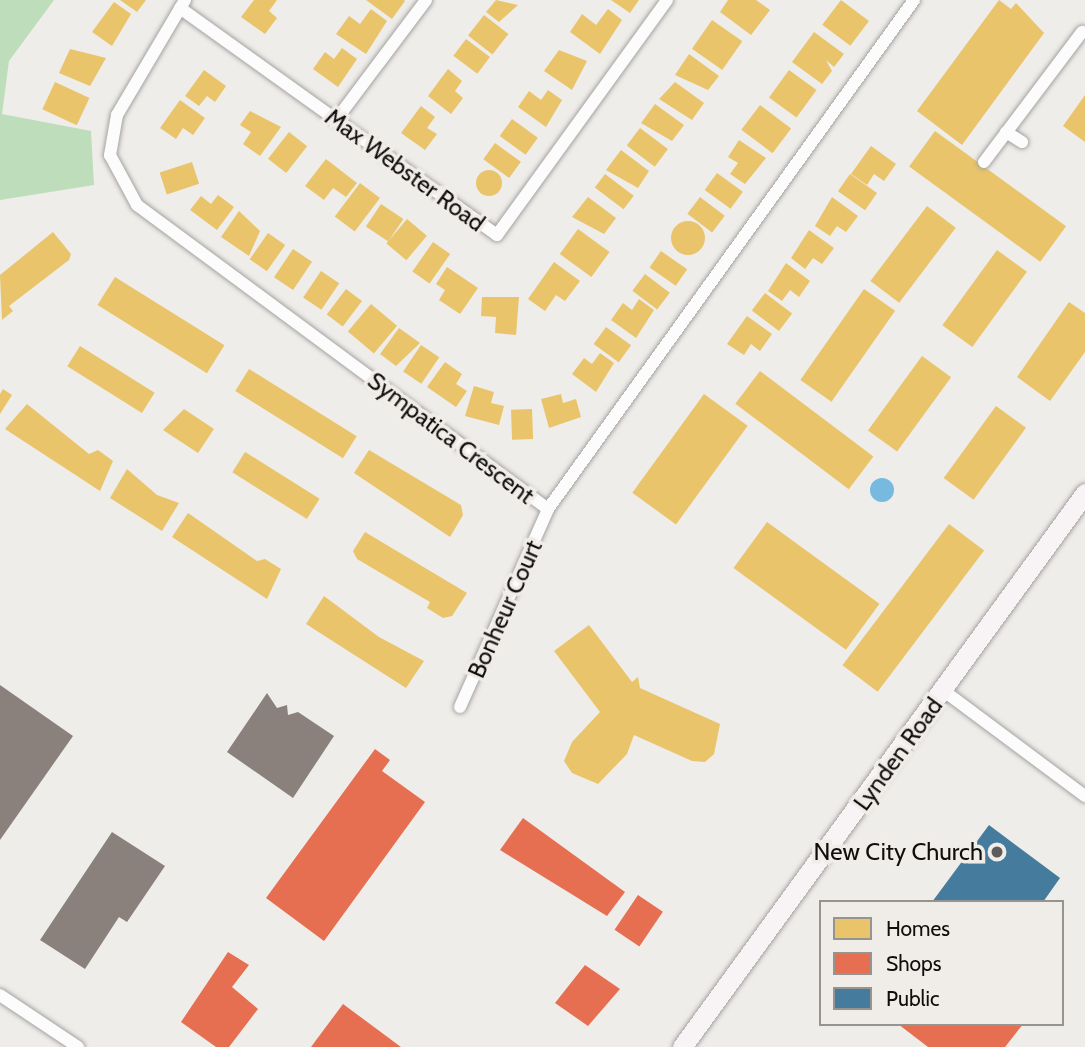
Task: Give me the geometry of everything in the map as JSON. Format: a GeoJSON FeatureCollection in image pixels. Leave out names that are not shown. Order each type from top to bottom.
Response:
{"type":"FeatureCollection","features":[{"type":"Feature","properties":{"kind":"main road","name":"Lynden Road"},"geometry":{"type":"LineString","coordinates":[[682,1047],[944,691],[1085,493]]}},
{"type":"Feature","properties":{"kind":"street"},"geometry":{"type":"LineString","coordinates":[[336,120],[426,0]]}},
{"type":"Feature","properties":{"kind":"street","name":"Max Webster Road"},"geometry":{"type":"LineString","coordinates":[[183,4],[336,120],[497,235],[667,0]]}},
{"type":"Feature","properties":{"kind":"street","name":"Sympatica Crescent"},"geometry":{"type":"LineString","coordinates":[[183,4],[117,115],[110,155],[137,205],[548,509],[914,0]]}},
{"type":"Feature","properties":{"kind":"street"},"geometry":{"type":"LineString","coordinates":[[984,162],[1082,32]]}},
{"type":"Feature","properties":{"kind":"street"},"geometry":{"type":"LineString","coordinates":[[1006,132],[1021,142]]}},
{"type":"Feature","properties":{"kind":"street","name":"Bonheur Court"},"geometry":{"type":"LineString","coordinates":[[460,707],[548,509]]}},
{"type":"Feature","properties":{"kind":"street"},"geometry":{"type":"LineString","coordinates":[[944,691],[1085,796]]}},
{"type":"Feature","properties":{"kind":"street"},"geometry":{"type":"LineString","coordinates":[[0,995],[78,1047]]}},
{"type":"Feature","properties":{"kind":"green space"},"geometry":{"type":"Polygon","coordinates":[[[0,0],[54,0],[9,61],[2,114],[91,131],[94,185],[0,200],[0,0]]]}},
{"type":"Feature","properties":{"kind":"water"},"geometry":{"type":"Polygon","coordinates":[[[882,478],[890,482],[894,490],[890,498],[882,502],[874,498],[870,490],[874,482],[882,478]]]}},
{"type":"Feature","properties":{"kind":"building: Homes"},"geometry":{"type":"Polygon","coordinates":[[[120,0],[146,0],[137,12],[120,0]]]}},
{"type":"Feature","properties":{"kind":"building: Homes"},"geometry":{"type":"Polygon","coordinates":[[[254,0],[277,0],[269,11],[277,18],[265,34],[241,17],[254,0]]]}},
{"type":"Feature","properties":{"kind":"building: Homes"},"geometry":{"type":"Polygon","coordinates":[[[366,0],[404,0],[405,1],[392,19],[366,0]]]}},
{"type":"Feature","properties":{"kind":"building: Homes"},"geometry":{"type":"Polygon","coordinates":[[[496,0],[518,5],[499,22],[486,12],[496,0]]]}},
{"type":"Feature","properties":{"kind":"building: Homes"},"geometry":{"type":"Polygon","coordinates":[[[611,0],[639,0],[630,13],[611,0]]]}},
{"type":"Feature","properties":{"kind":"building: Homes"},"geometry":{"type":"Polygon","coordinates":[[[728,0],[756,0],[770,10],[751,35],[720,12],[728,0]]]}},
{"type":"Feature","properties":{"kind":"building: Homes"},"geometry":{"type":"Polygon","coordinates":[[[841,0],[869,21],[850,46],[822,25],[841,0]]]}},
{"type":"Feature","properties":{"kind":"building: Homes"},"geometry":{"type":"Polygon","coordinates":[[[999,0],[1011,9],[1016,3],[1044,33],[962,145],[917,111],[999,0]]]}},
{"type":"Feature","properties":{"kind":"building: Homes"},"geometry":{"type":"Polygon","coordinates":[[[114,2],[131,14],[112,46],[92,32],[114,2]]]}},
{"type":"Feature","properties":{"kind":"building: Homes"},"geometry":{"type":"Polygon","coordinates":[[[371,9],[387,21],[366,54],[336,34],[349,16],[360,24],[371,9]]]}},
{"type":"Feature","properties":{"kind":"building: Homes"},"geometry":{"type":"Polygon","coordinates":[[[608,9],[622,20],[600,54],[570,32],[582,14],[596,25],[608,9]]]}},
{"type":"Feature","properties":{"kind":"building: Homes"},"geometry":{"type":"Polygon","coordinates":[[[484,15],[508,34],[492,55],[468,35],[484,15]]]}},
{"type":"Feature","properties":{"kind":"building: Homes"},"geometry":{"type":"Polygon","coordinates":[[[712,20],[742,41],[722,70],[692,49],[712,20]]]}},
{"type":"Feature","properties":{"kind":"building: Homes"},"geometry":{"type":"Polygon","coordinates":[[[814,32],[844,54],[834,67],[826,60],[832,71],[822,84],[792,62],[814,32]]]}},
{"type":"Feature","properties":{"kind":"building: Homes"},"geometry":{"type":"Polygon","coordinates":[[[466,39],[490,57],[477,74],[453,56],[466,39]]]}},
{"type":"Feature","properties":{"kind":"building: Homes"},"geometry":{"type":"Polygon","coordinates":[[[342,48],[357,59],[338,87],[313,69],[325,52],[334,59],[342,48]]]}},
{"type":"Feature","properties":{"kind":"building: Homes"},"geometry":{"type":"Polygon","coordinates":[[[70,49],[106,58],[90,86],[59,73],[70,49]]]}},
{"type":"Feature","properties":{"kind":"building: Homes"},"geometry":{"type":"Polygon","coordinates":[[[559,50],[587,61],[572,90],[544,71],[559,50]]]}},
{"type":"Feature","properties":{"kind":"building: Homes"},"geometry":{"type":"Polygon","coordinates":[[[689,54],[719,76],[708,90],[675,75],[689,54]]]}},
{"type":"Feature","properties":{"kind":"building: Homes"},"geometry":{"type":"Polygon","coordinates":[[[448,69],[462,81],[455,91],[463,98],[451,114],[428,96],[448,69]]]}},
{"type":"Feature","properties":{"kind":"building: Homes"},"geometry":{"type":"Polygon","coordinates":[[[204,70],[226,86],[215,102],[207,96],[199,106],[185,96],[204,70]]]}},
{"type":"Feature","properties":{"kind":"building: Homes"},"geometry":{"type":"Polygon","coordinates":[[[789,70],[817,90],[797,117],[769,98],[789,70]]]}},
{"type":"Feature","properties":{"kind":"building: Homes"},"geometry":{"type":"Polygon","coordinates":[[[55,82],[89,98],[77,125],[42,109],[55,82]]]}},
{"type":"Feature","properties":{"kind":"building: Homes"},"geometry":{"type":"Polygon","coordinates":[[[675,82],[704,103],[692,120],[659,99],[675,82]]]}},
{"type":"Feature","properties":{"kind":"building: Homes"},"geometry":{"type":"Polygon","coordinates":[[[548,90],[562,100],[546,127],[518,107],[529,91],[541,100],[548,90]]]}},
{"type":"Feature","properties":{"kind":"building: Homes"},"geometry":{"type":"Polygon","coordinates":[[[1085,95],[1085,142],[1063,126],[1085,95]]]}},
{"type":"Feature","properties":{"kind":"building: Homes"},"geometry":{"type":"Polygon","coordinates":[[[180,100],[205,118],[193,135],[183,128],[176,139],[160,128],[180,100]]]}},
{"type":"Feature","properties":{"kind":"building: Homes"},"geometry":{"type":"Polygon","coordinates":[[[655,104],[684,125],[672,141],[641,123],[655,104]]]}},
{"type":"Feature","properties":{"kind":"building: Homes"},"geometry":{"type":"Polygon","coordinates":[[[760,105],[791,128],[772,153],[741,130],[760,105]]]}},
{"type":"Feature","properties":{"kind":"building: Homes"},"geometry":{"type":"Polygon","coordinates":[[[421,106],[435,117],[427,128],[437,134],[425,150],[401,133],[421,106]]]}},
{"type":"Feature","properties":{"kind":"building: Homes"},"geometry":{"type":"Polygon","coordinates":[[[250,111],[281,127],[260,156],[243,144],[251,132],[240,125],[250,111]]]}},
{"type":"Feature","properties":{"kind":"building: Homes"},"geometry":{"type":"Polygon","coordinates":[[[512,119],[538,138],[526,155],[500,136],[512,119]]]}},
{"type":"Feature","properties":{"kind":"building: Homes"},"geometry":{"type":"Polygon","coordinates":[[[640,128],[668,149],[655,167],[627,146],[640,128]]]}},
{"type":"Feature","properties":{"kind":"building: Homes"},"geometry":{"type":"Polygon","coordinates":[[[935,131],[1066,226],[1040,262],[909,167],[935,131]]]}},
{"type":"Feature","properties":{"kind":"building: Homes"},"geometry":{"type":"Polygon","coordinates":[[[289,132],[307,146],[286,173],[268,159],[289,132]]]}},
{"type":"Feature","properties":{"kind":"building: Homes"},"geometry":{"type":"Polygon","coordinates":[[[739,140],[766,158],[745,184],[730,174],[738,163],[728,157],[739,140]]]}},
{"type":"Feature","properties":{"kind":"building: Homes"},"geometry":{"type":"Polygon","coordinates":[[[495,143],[521,162],[509,178],[483,159],[495,143]]]}},
{"type":"Feature","properties":{"kind":"building: Homes"},"geometry":{"type":"Polygon","coordinates":[[[871,146],[896,164],[884,181],[874,174],[867,185],[851,174],[871,146]]]}},
{"type":"Feature","properties":{"kind":"building: Homes"},"geometry":{"type":"Polygon","coordinates":[[[621,150],[649,171],[638,188],[606,170],[621,150]]]}},
{"type":"Feature","properties":{"kind":"building: Homes"},"geometry":{"type":"Polygon","coordinates":[[[326,159],[357,183],[346,197],[333,188],[324,200],[305,186],[326,159]]]}},
{"type":"Feature","properties":{"kind":"building: Homes"},"geometry":{"type":"Polygon","coordinates":[[[192,162],[199,184],[167,194],[160,173],[192,162]]]}},
{"type":"Feature","properties":{"kind":"building: Homes"},"geometry":{"type":"Polygon","coordinates":[[[489,170],[498,174],[502,183],[498,192],[489,196],[480,192],[476,183],[480,174],[489,170]]]}},
{"type":"Feature","properties":{"kind":"building: Homes"},"geometry":{"type":"Polygon","coordinates":[[[717,173],[743,192],[731,209],[705,190],[717,173]]]}},
{"type":"Feature","properties":{"kind":"building: Homes"},"geometry":{"type":"Polygon","coordinates":[[[605,174],[634,196],[624,209],[595,188],[605,174]]]}},
{"type":"Feature","properties":{"kind":"building: Homes"},"geometry":{"type":"Polygon","coordinates":[[[850,174],[877,193],[865,210],[838,191],[850,174]]]}},
{"type":"Feature","properties":{"kind":"building: Homes"},"geometry":{"type":"Polygon","coordinates":[[[360,183],[380,198],[355,232],[335,217],[360,183]]]}},
{"type":"Feature","properties":{"kind":"building: Homes"},"geometry":{"type":"Polygon","coordinates":[[[218,195],[234,207],[217,230],[190,210],[201,196],[211,204],[218,195]]]}},
{"type":"Feature","properties":{"kind":"building: Homes"},"geometry":{"type":"Polygon","coordinates":[[[588,197],[616,218],[604,234],[572,217],[588,197]]]}},
{"type":"Feature","properties":{"kind":"building: Homes"},"geometry":{"type":"Polygon","coordinates":[[[700,197],[725,216],[712,232],[687,214],[700,197]]]}},
{"type":"Feature","properties":{"kind":"building: Homes"},"geometry":{"type":"Polygon","coordinates":[[[832,197],[858,216],[846,232],[837,226],[830,236],[815,226],[832,197]]]}},
{"type":"Feature","properties":{"kind":"building: Homes"},"geometry":{"type":"Polygon","coordinates":[[[381,204],[403,219],[388,241],[366,226],[381,204]]]}},
{"type":"Feature","properties":{"kind":"building: Homes"},"geometry":{"type":"Polygon","coordinates":[[[927,206],[956,228],[899,303],[870,281],[927,206]]]}},
{"type":"Feature","properties":{"kind":"building: Homes"},"geometry":{"type":"Polygon","coordinates":[[[239,211],[260,231],[249,256],[221,237],[239,211]]]}},
{"type":"Feature","properties":{"kind":"building: Homes"},"geometry":{"type":"Polygon","coordinates":[[[407,219],[427,236],[406,260],[386,244],[407,219]]]}},
{"type":"Feature","properties":{"kind":"building: Homes"},"geometry":{"type":"Polygon","coordinates":[[[688,221],[700,226],[705,238],[700,250],[688,255],[676,250],[671,238],[676,226],[688,221]]]}},
{"type":"Feature","properties":{"kind":"building: Homes"},"geometry":{"type":"Polygon","coordinates":[[[578,229],[610,252],[591,277],[560,254],[578,229]]]}},
{"type":"Feature","properties":{"kind":"building: Homes"},"geometry":{"type":"Polygon","coordinates":[[[809,230],[834,248],[822,264],[813,258],[805,269],[791,258],[809,230]]]}},
{"type":"Feature","properties":{"kind":"building: Homes"},"geometry":{"type":"Polygon","coordinates":[[[53,232],[71,254],[69,260],[9,306],[13,311],[2,320],[0,275],[53,232]]]}},
{"type":"Feature","properties":{"kind":"building: Homes"},"geometry":{"type":"Polygon","coordinates":[[[268,233],[285,245],[267,271],[250,259],[268,233]]]}},
{"type":"Feature","properties":{"kind":"building: Homes"},"geometry":{"type":"Polygon","coordinates":[[[433,242],[450,254],[430,284],[412,271],[433,242]]]}},
{"type":"Feature","properties":{"kind":"building: Homes"},"geometry":{"type":"Polygon","coordinates":[[[293,249],[312,262],[293,290],[274,277],[293,249]]]}},
{"type":"Feature","properties":{"kind":"building: Homes"},"geometry":{"type":"Polygon","coordinates":[[[997,250],[1027,272],[972,347],[942,325],[997,250]]]}},
{"type":"Feature","properties":{"kind":"building: Homes"},"geometry":{"type":"Polygon","coordinates":[[[661,251],[687,269],[676,286],[650,267],[661,251]]]}},
{"type":"Feature","properties":{"kind":"building: Homes"},"geometry":{"type":"Polygon","coordinates":[[[554,262],[580,281],[565,301],[556,295],[545,311],[528,299],[554,262]]]}},
{"type":"Feature","properties":{"kind":"building: Homes"},"geometry":{"type":"Polygon","coordinates":[[[786,263],[810,281],[799,297],[790,290],[782,301],[768,291],[786,263]]]}},
{"type":"Feature","properties":{"kind":"building: Homes"},"geometry":{"type":"Polygon","coordinates":[[[447,267],[478,288],[460,314],[439,300],[445,290],[436,284],[447,267]]]}},
{"type":"Feature","properties":{"kind":"building: Homes"},"geometry":{"type":"Polygon","coordinates":[[[321,271],[339,283],[321,310],[303,298],[321,271]]]}},
{"type":"Feature","properties":{"kind":"building: Homes"},"geometry":{"type":"Polygon","coordinates":[[[645,274],[670,293],[657,309],[632,291],[645,274]]]}},
{"type":"Feature","properties":{"kind":"building: Homes"},"geometry":{"type":"Polygon","coordinates":[[[115,277],[224,345],[207,373],[98,305],[115,277]]]}},
{"type":"Feature","properties":{"kind":"building: Homes"},"geometry":{"type":"Polygon","coordinates":[[[346,289],[362,301],[343,327],[327,315],[346,289]]]}},
{"type":"Feature","properties":{"kind":"building: Homes"},"geometry":{"type":"Polygon","coordinates":[[[864,289],[895,311],[831,402],[800,380],[864,289]]]}},
{"type":"Feature","properties":{"kind":"building: Homes"},"geometry":{"type":"Polygon","coordinates":[[[765,293],[792,313],[779,331],[752,311],[765,293]]]}},
{"type":"Feature","properties":{"kind":"building: Homes"},"geometry":{"type":"Polygon","coordinates":[[[482,297],[519,297],[516,335],[495,333],[496,317],[481,316],[482,297]]]}},
{"type":"Feature","properties":{"kind":"building: Homes"},"geometry":{"type":"Polygon","coordinates":[[[639,299],[654,310],[636,338],[611,320],[623,303],[632,310],[639,299]]]}},
{"type":"Feature","properties":{"kind":"building: Homes"},"geometry":{"type":"Polygon","coordinates":[[[1069,302],[1085,313],[1085,352],[1050,401],[1017,377],[1069,302]]]}},
{"type":"Feature","properties":{"kind":"building: Homes"},"geometry":{"type":"Polygon","coordinates":[[[371,304],[397,326],[374,353],[348,332],[371,304]]]}},
{"type":"Feature","properties":{"kind":"building: Homes"},"geometry":{"type":"Polygon","coordinates":[[[747,316],[772,334],[760,351],[751,344],[744,355],[727,344],[747,316]]]}},
{"type":"Feature","properties":{"kind":"building: Homes"},"geometry":{"type":"Polygon","coordinates":[[[606,327],[631,345],[619,362],[594,344],[606,327]]]}},
{"type":"Feature","properties":{"kind":"building: Homes"},"geometry":{"type":"Polygon","coordinates":[[[399,328],[420,343],[396,366],[380,354],[399,328]]]}},
{"type":"Feature","properties":{"kind":"building: Homes"},"geometry":{"type":"Polygon","coordinates":[[[421,345],[439,357],[421,384],[403,372],[421,345]]]}},
{"type":"Feature","properties":{"kind":"building: Homes"},"geometry":{"type":"Polygon","coordinates":[[[80,346],[155,393],[142,413],[67,366],[80,346]]]}},
{"type":"Feature","properties":{"kind":"building: Homes"},"geometry":{"type":"Polygon","coordinates":[[[600,353],[614,363],[596,392],[572,374],[584,358],[592,364],[600,353]]]}},
{"type":"Feature","properties":{"kind":"building: Homes"},"geometry":{"type":"Polygon","coordinates":[[[922,356],[951,377],[897,452],[868,430],[922,356]]]}},
{"type":"Feature","properties":{"kind":"building: Homes"},"geometry":{"type":"Polygon","coordinates":[[[445,362],[462,374],[456,384],[467,391],[456,407],[427,387],[445,362]]]}},
{"type":"Feature","properties":{"kind":"building: Homes"},"geometry":{"type":"Polygon","coordinates":[[[249,369],[357,436],[343,458],[235,391],[249,369]]]}},
{"type":"Feature","properties":{"kind":"building: Homes"},"geometry":{"type":"Polygon","coordinates":[[[760,371],[873,456],[849,489],[735,404],[760,371]]]}},
{"type":"Feature","properties":{"kind":"building: Homes"},"geometry":{"type":"Polygon","coordinates":[[[474,386],[494,392],[491,403],[504,406],[499,425],[465,416],[474,386]]]}},
{"type":"Feature","properties":{"kind":"building: Homes"},"geometry":{"type":"Polygon","coordinates":[[[3,389],[12,395],[0,414],[0,394],[3,389]]]}},
{"type":"Feature","properties":{"kind":"building: Homes"},"geometry":{"type":"Polygon","coordinates":[[[561,394],[563,403],[576,399],[581,417],[549,428],[541,399],[561,394]]]}},
{"type":"Feature","properties":{"kind":"building: Homes"},"geometry":{"type":"Polygon","coordinates":[[[704,394],[748,426],[676,524],[632,493],[704,394]]]}},
{"type":"Feature","properties":{"kind":"building: Homes"},"geometry":{"type":"Polygon","coordinates":[[[27,404],[89,454],[98,450],[113,461],[100,491],[5,429],[27,404]]]}},
{"type":"Feature","properties":{"kind":"building: Homes"},"geometry":{"type":"Polygon","coordinates":[[[996,406],[1026,428],[974,500],[944,478],[996,406]]]}},
{"type":"Feature","properties":{"kind":"building: Homes"},"geometry":{"type":"Polygon","coordinates":[[[184,409],[214,429],[198,453],[163,430],[184,409]]]}},
{"type":"Feature","properties":{"kind":"building: Homes"},"geometry":{"type":"Polygon","coordinates":[[[532,409],[533,439],[512,440],[511,410],[532,409]]]}},
{"type":"Feature","properties":{"kind":"building: Homes"},"geometry":{"type":"Polygon","coordinates":[[[369,450],[461,505],[463,515],[450,537],[354,473],[369,450]]]}},
{"type":"Feature","properties":{"kind":"building: Homes"},"geometry":{"type":"Polygon","coordinates":[[[245,452],[320,499],[307,519],[232,472],[245,452]]]}},
{"type":"Feature","properties":{"kind":"building: Homes"},"geometry":{"type":"Polygon","coordinates":[[[127,469],[157,495],[179,503],[162,531],[110,498],[127,469]]]}},
{"type":"Feature","properties":{"kind":"building: Homes"},"geometry":{"type":"Polygon","coordinates":[[[188,513],[257,561],[265,559],[281,569],[267,599],[172,537],[188,513]]]}},
{"type":"Feature","properties":{"kind":"building: Homes"},"geometry":{"type":"Polygon","coordinates":[[[767,522],[879,604],[846,650],[733,568],[767,522]]]}},
{"type":"Feature","properties":{"kind":"building: Homes"},"geometry":{"type":"Polygon","coordinates":[[[949,524],[984,550],[878,692],[842,665],[949,524]]]}},
{"type":"Feature","properties":{"kind":"building: Homes"},"geometry":{"type":"Polygon","coordinates":[[[365,532],[467,593],[452,616],[443,618],[427,608],[430,602],[357,559],[353,551],[365,532]]]}},
{"type":"Feature","properties":{"kind":"building: Homes"},"geometry":{"type":"Polygon","coordinates":[[[324,596],[379,637],[424,661],[406,688],[306,624],[324,596]]]}},
{"type":"Feature","properties":{"kind":"building: Homes"},"geometry":{"type":"Polygon","coordinates":[[[589,625],[632,682],[638,677],[640,688],[720,724],[714,754],[705,762],[692,761],[634,735],[627,754],[598,784],[572,773],[564,761],[572,742],[600,712],[554,651],[589,625]]]}},
{"type":"Feature","properties":{"kind":"building: Shops"},"geometry":{"type":"Polygon","coordinates":[[[375,749],[390,760],[382,771],[425,802],[324,941],[266,898],[375,749]]]}},
{"type":"Feature","properties":{"kind":"building: Shops"},"geometry":{"type":"Polygon","coordinates":[[[523,818],[625,892],[607,916],[500,850],[523,818]]]}},
{"type":"Feature","properties":{"kind":"building: Shops"},"geometry":{"type":"Polygon","coordinates":[[[638,895],[663,912],[639,947],[615,930],[638,895]]]}},
{"type":"Feature","properties":{"kind":"building: Shops"},"geometry":{"type":"Polygon","coordinates":[[[228,952],[249,965],[232,987],[258,1009],[229,1047],[216,1047],[181,1022],[228,952]]]}},
{"type":"Feature","properties":{"kind":"building: Shops"},"geometry":{"type":"Polygon","coordinates":[[[585,965],[620,989],[588,1026],[555,1003],[585,965]]]}},
{"type":"Feature","properties":{"kind":"building: Shops"},"geometry":{"type":"Polygon","coordinates":[[[343,1004],[401,1047],[311,1047],[343,1004]]]}},
{"type":"Feature","properties":{"kind":"building: Shops"},"geometry":{"type":"Polygon","coordinates":[[[901,1026],[1021,1026],[1005,1047],[928,1047],[901,1026]]]}},
{"type":"Feature","properties":{"kind":"building: Public","name":"New City Church"},"geometry":{"type":"Polygon","coordinates":[[[989,825],[1060,878],[1044,900],[933,900],[989,825]]]}},
{"type":"Feature","properties":{"kind":"building: Industry"},"geometry":{"type":"Polygon","coordinates":[[[0,685],[73,736],[0,840],[0,685]]]}},
{"type":"Feature","properties":{"kind":"building: Industry"},"geometry":{"type":"Polygon","coordinates":[[[267,693],[277,708],[287,705],[288,715],[298,712],[334,736],[293,798],[227,752],[267,693]]]}},
{"type":"Feature","properties":{"kind":"building: Industry"},"geometry":{"type":"Polygon","coordinates":[[[112,832],[165,866],[127,922],[119,917],[85,969],[40,940],[112,832]]]}},
{"type":"Feature","properties":{"kind":"place","name":"New City Church"},"geometry":{"type":"Point","coordinates":[997,852]}}]}
